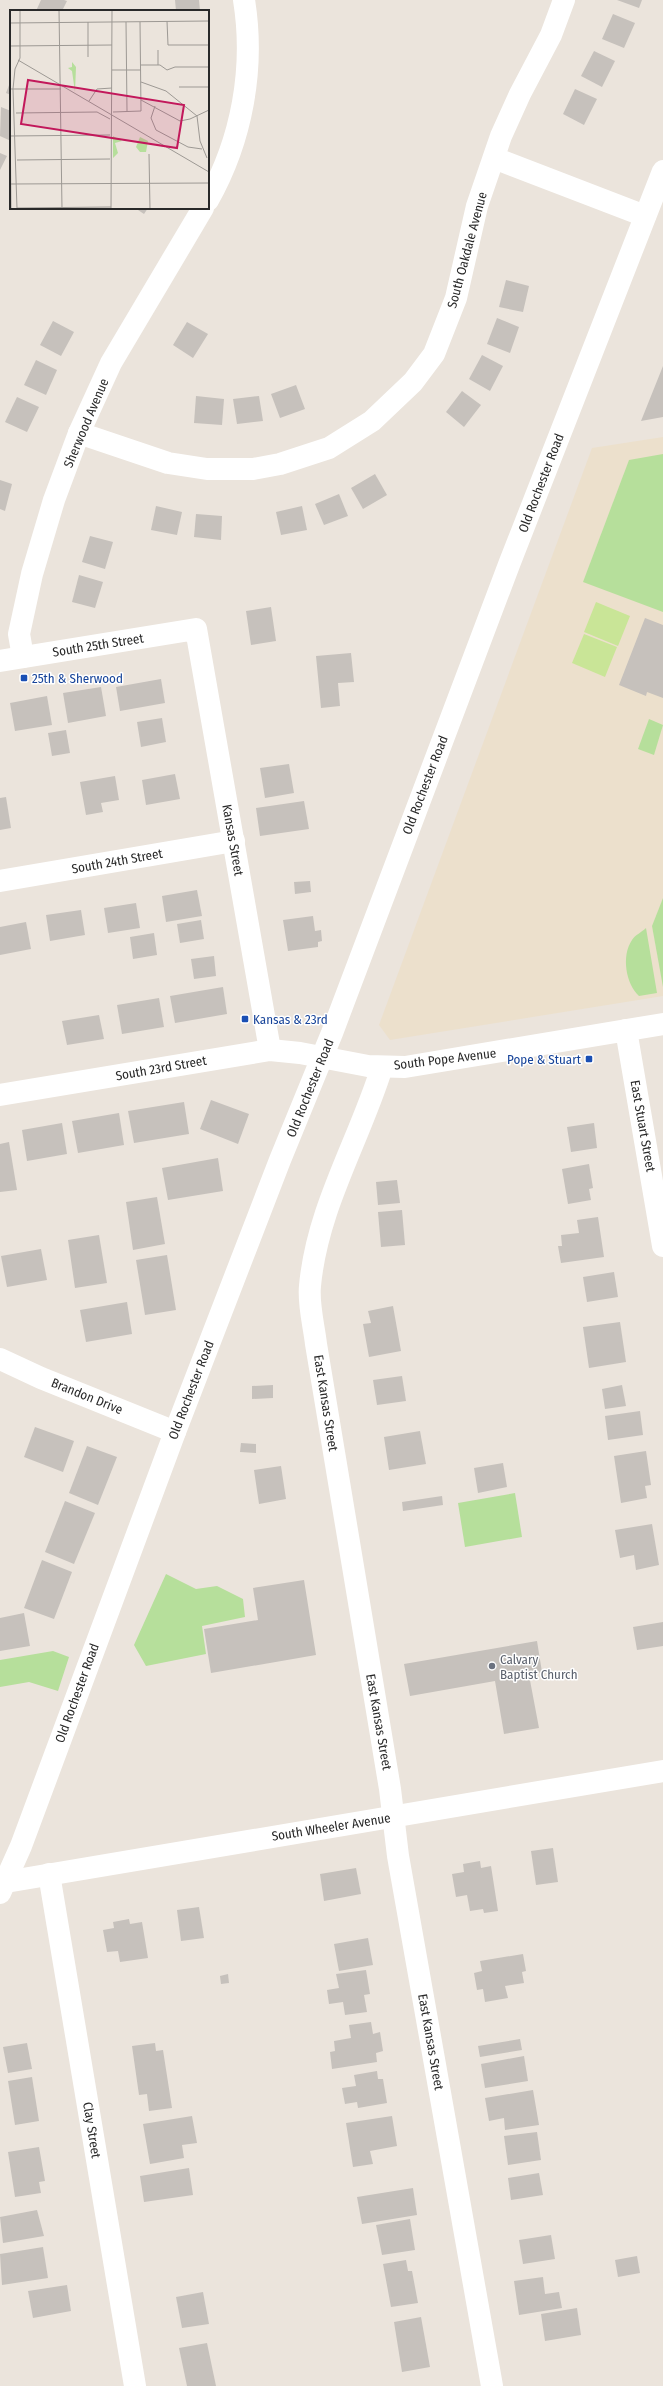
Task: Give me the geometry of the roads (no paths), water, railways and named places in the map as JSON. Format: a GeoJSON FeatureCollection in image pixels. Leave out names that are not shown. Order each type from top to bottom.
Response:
{"type":"FeatureCollection","features":[{"type":"Feature","properties":{"kind":"street"},"geometry":{"type":"LineString","coordinates":[[209,198],[230,157],[238,124],[248,56],[248,24],[244,0]]}},
{"type":"Feature","properties":{"kind":"street","name":"South Oakdale Avenue"},"geometry":{"type":"LineString","coordinates":[[79,434],[168,463],[207,469],[253,469],[280,464],[330,448],[372,422],[413,382],[434,354],[456,298],[477,206],[494,158],[513,108],[550,35],[564,0]]}},
{"type":"Feature","properties":{"kind":"street"},"geometry":{"type":"LineString","coordinates":[[494,158],[646,216]]}},
{"type":"Feature","properties":{"kind":"street","name":"Old Rochester Road"},"geometry":{"type":"LineString","coordinates":[[1,1886],[21,1846],[175,1432],[280,1160],[322,1058],[505,577],[663,171]]}},
{"type":"Feature","properties":{"kind":"street","name":"Sherwood Avenue"},"geometry":{"type":"LineString","coordinates":[[23,657],[19,634],[32,574],[54,500],[79,434],[111,363],[202,209]]}},
{"type":"Feature","properties":{"kind":"street","name":"South 25th Street"},"geometry":{"type":"LineString","coordinates":[[0,662],[196,629]]}},
{"type":"Feature","properties":{"kind":"street","name":"Kansas Street"},"geometry":{"type":"LineString","coordinates":[[196,629],[270,1050]]}},
{"type":"Feature","properties":{"kind":"street","name":"South 24th Street"},"geometry":{"type":"LineString","coordinates":[[0,881],[234,841]]}},
{"type":"Feature","properties":{"kind":"street","name":"South Pope Avenue"},"geometry":{"type":"LineString","coordinates":[[322,1058],[346,1064],[405,1067],[450,1061],[663,1024]]}},
{"type":"Feature","properties":{"kind":"street","name":"East Stuart Street"},"geometry":{"type":"LineString","coordinates":[[626,1030],[663,1246]]}},
{"type":"Feature","properties":{"kind":"street","name":"South 23rd Street"},"geometry":{"type":"LineString","coordinates":[[0,1095],[270,1050],[300,1053],[322,1058]]}},
{"type":"Feature","properties":{"kind":"street","name":"East Kansas Street"},"geometry":{"type":"LineString","coordinates":[[382,1067],[375,1089],[334,1186],[317,1237],[309,1288],[316,1344],[393,1816],[398,1856],[492,2386]]}},
{"type":"Feature","properties":{"kind":"street","name":"Brandon Drive"},"geometry":{"type":"LineString","coordinates":[[1,1359],[35,1376],[175,1432]]}},
{"type":"Feature","properties":{"kind":"street","name":"South Wheeler Avenue"},"geometry":{"type":"LineString","coordinates":[[1,1886],[49,1874],[663,1771]]}},
{"type":"Feature","properties":{"kind":"street","name":"Clay Street"},"geometry":{"type":"LineString","coordinates":[[49,1874],[135,2386]]}},
{"type":"Feature","properties":{"kind":"place","name":"25th & Sherwood"},"geometry":{"type":"Point","coordinates":[24,678]}},
{"type":"Feature","properties":{"kind":"place","name":"Kansas & 23rd"},"geometry":{"type":"Point","coordinates":[245,1019]}},
{"type":"Feature","properties":{"kind":"place","name":"Pope & Stuart"},"geometry":{"type":"Point","coordinates":[589,1059]}},
{"type":"Feature","properties":{"kind":"place","name":"Calvary Baptist Church"},"geometry":{"type":"Point","coordinates":[492,1666]}}]}
